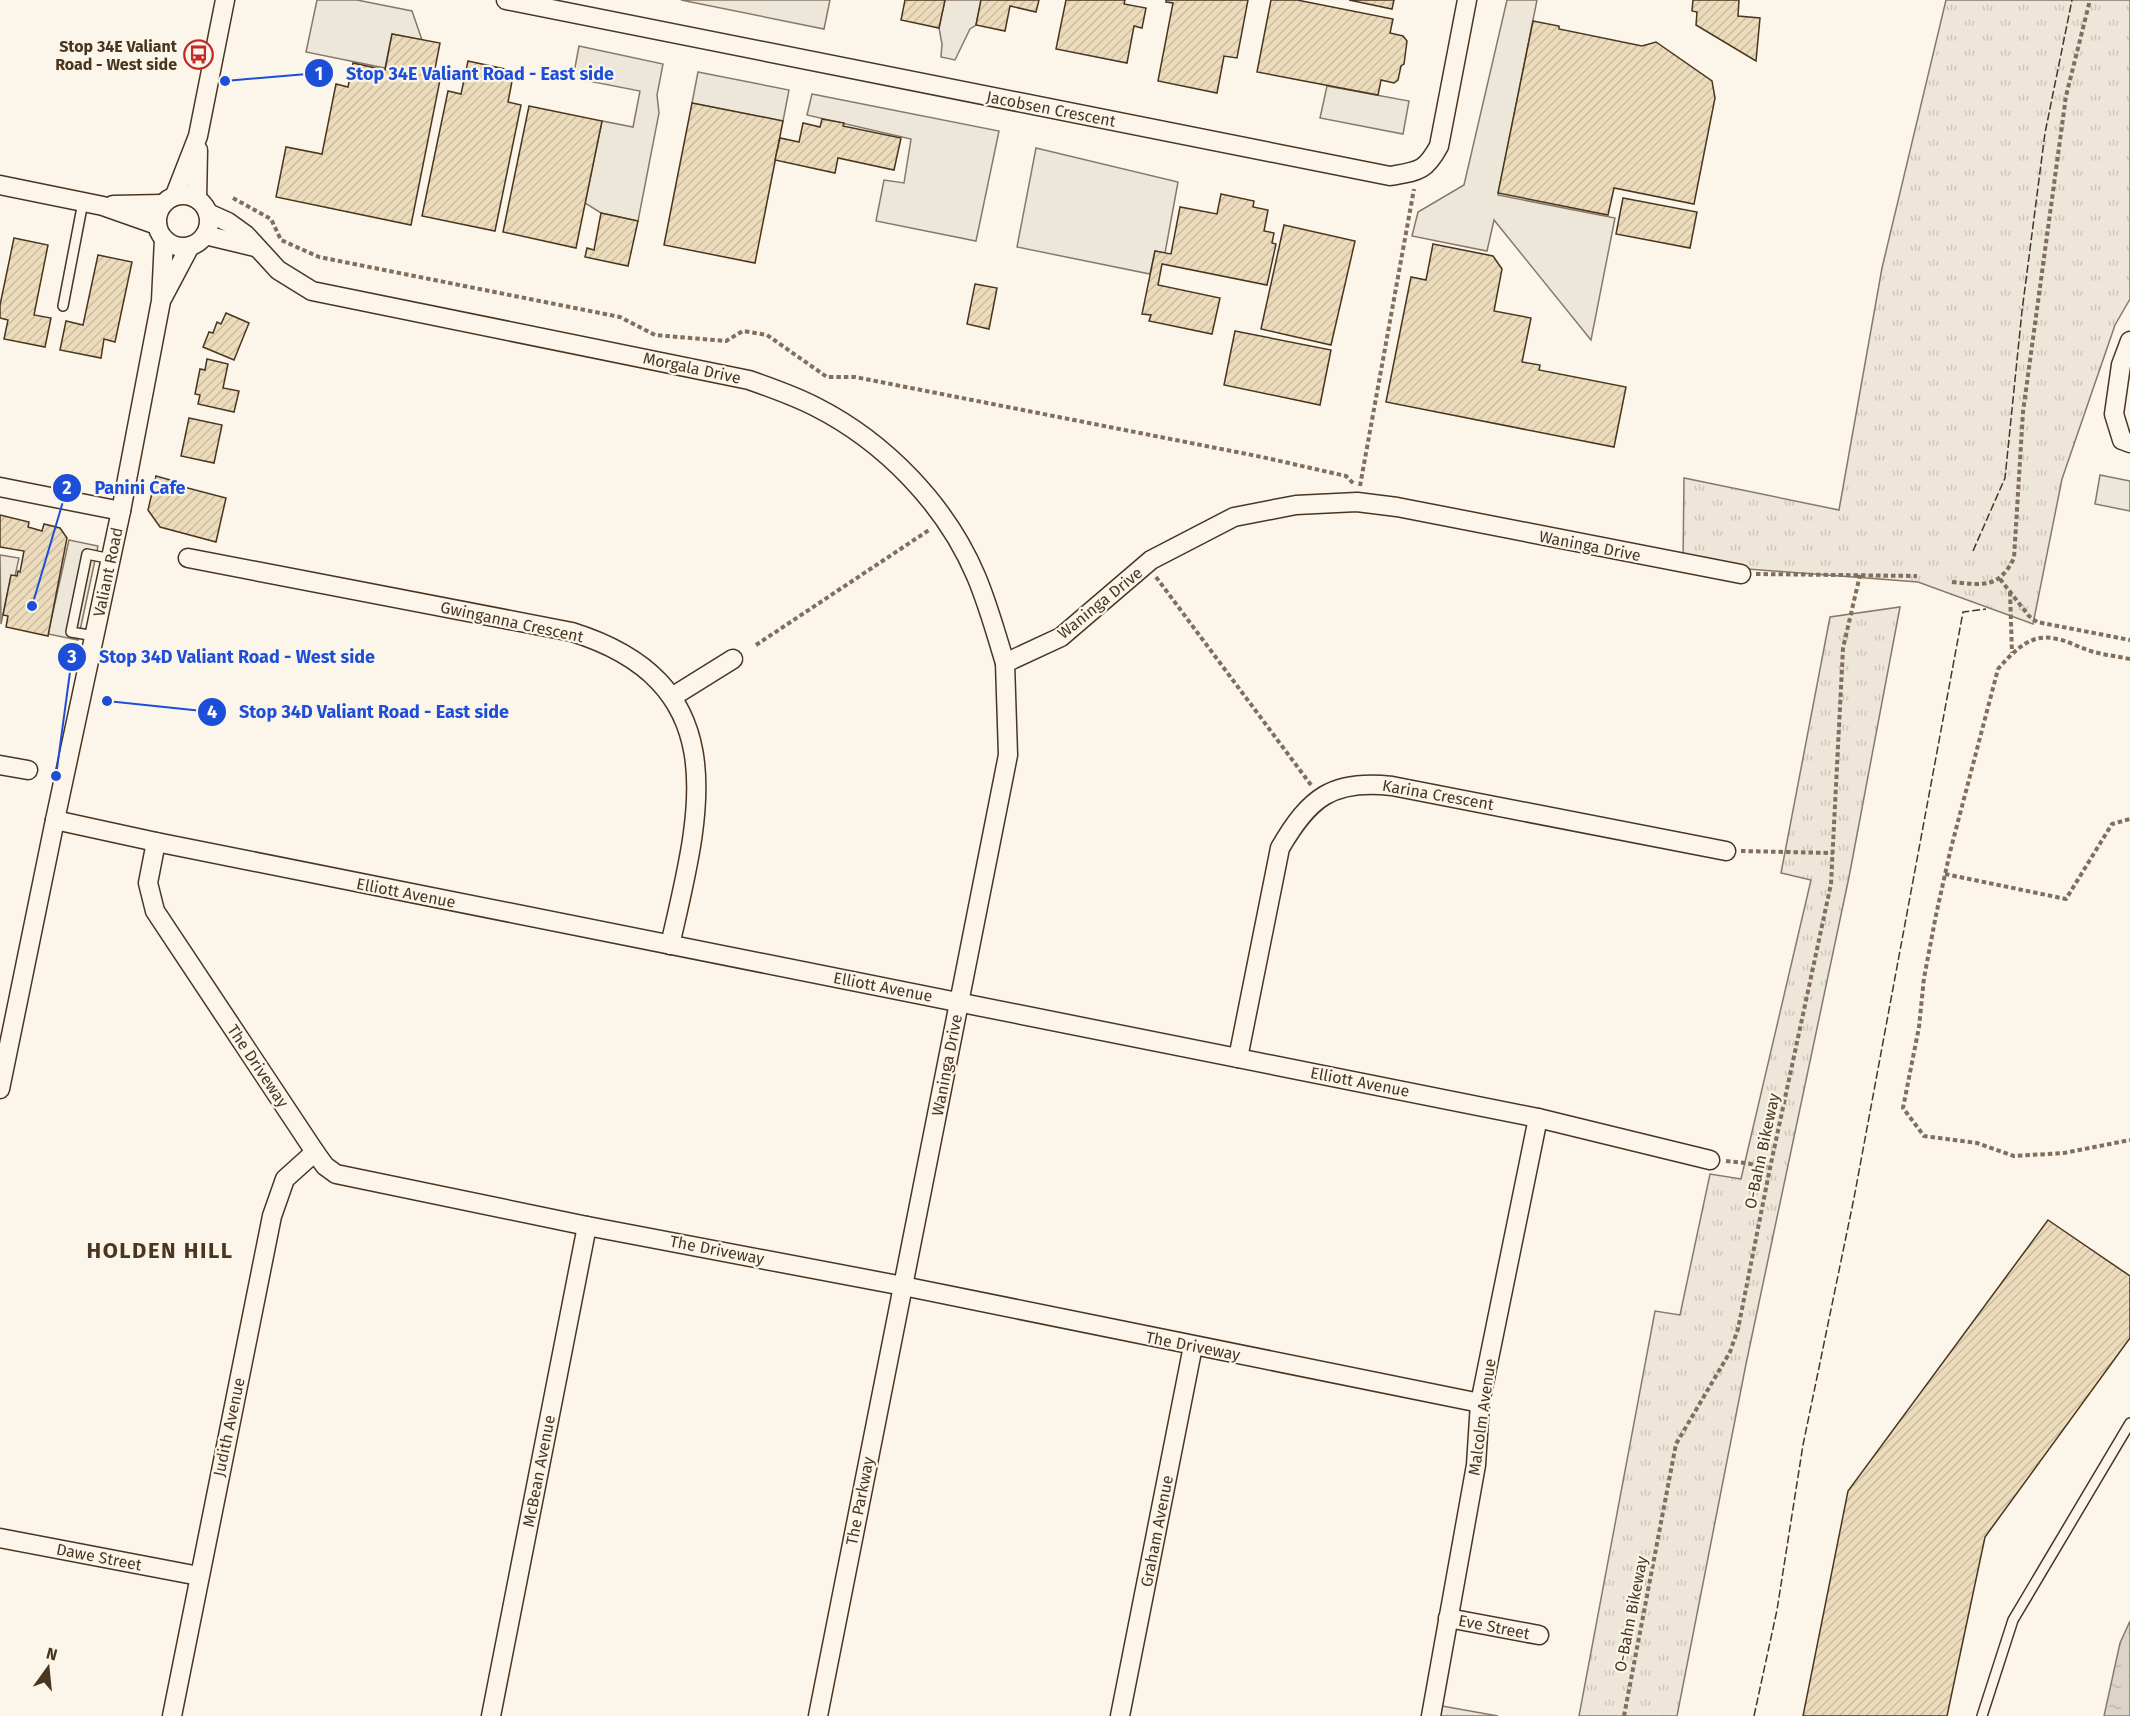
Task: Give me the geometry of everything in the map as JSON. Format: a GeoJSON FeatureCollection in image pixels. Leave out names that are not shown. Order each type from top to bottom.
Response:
{"type":"FeatureCollection","features":[{"type":"Feature","properties":{"kind":"street"},"geometry":{"type":"LineString","coordinates":[[160,232],[158,212],[169,200],[198,136],[225,0]]}},
{"type":"Feature","properties":{"kind":"street","name":"Jacobsen Crescent"},"geometry":{"type":"LineString","coordinates":[[506,0],[1365,172],[1390,176],[1418,171]]}},
{"type":"Feature","properties":{"kind":"street"},"geometry":{"type":"LineString","coordinates":[[1418,171],[1430,163],[1439,146],[1467,0]]}},
{"type":"Feature","properties":{"kind":"street"},"geometry":{"type":"LineString","coordinates":[[197,240],[208,227],[203,206],[198,136]]}},
{"type":"Feature","properties":{"kind":"street"},"geometry":{"type":"LineString","coordinates":[[0,185],[103,206],[160,232],[171,244],[179,246],[197,240],[257,248]]}},
{"type":"Feature","properties":{"kind":"street"},"geometry":{"type":"LineString","coordinates":[[103,206],[169,200],[189,195],[203,206]]}},
{"type":"Feature","properties":{"kind":"street","name":"Morgala Drive"},"geometry":{"type":"LineString","coordinates":[[203,206],[246,235],[278,270],[312,291],[749,380],[818,408],[871,442],[896,463],[938,510],[960,543],[976,575],[1005,663]]}},
{"type":"Feature","properties":{"kind":"street","name":"Valiant Road"},"geometry":{"type":"LineString","coordinates":[[0,1089],[121,511],[161,301],[160,232]]}},
{"type":"Feature","properties":{"kind":"street","name":"Valiant Road"},"geometry":{"type":"LineString","coordinates":[[161,301],[197,240]]}},
{"type":"Feature","properties":{"kind":"street"},"geometry":{"type":"LineString","coordinates":[[2130,341],[2121,365],[2114,414],[2122,440],[2130,443]]}},
{"type":"Feature","properties":{"kind":"street"},"geometry":{"type":"LineString","coordinates":[[0,487],[121,511]]}},
{"type":"Feature","properties":{"kind":"street","name":"Waninga Drive"},"geometry":{"type":"LineString","coordinates":[[903,1286],[1008,755],[1005,663],[1061,637],[1147,564],[1190,539],[1234,518],[1296,504],[1357,502],[1397,507],[1741,574]]}},
{"type":"Feature","properties":{"kind":"street","name":"Gwinganna Crescent"},"geometry":{"type":"LineString","coordinates":[[188,558],[572,632],[595,639],[631,658],[672,697],[689,731],[694,754],[697,788],[696,820],[690,858],[669,945]]}},
{"type":"Feature","properties":{"kind":"street"},"geometry":{"type":"LineString","coordinates":[[672,697],[733,659]]}},
{"type":"Feature","properties":{"kind":"street"},"geometry":{"type":"LineString","coordinates":[[0,765],[28,770]]}},
{"type":"Feature","properties":{"kind":"street","name":"Karina Crescent"},"geometry":{"type":"LineString","coordinates":[[1238,1058],[1280,848],[1292,827],[1308,807],[1347,785],[1367,783],[1392,786],[1726,851]]}},
{"type":"Feature","properties":{"kind":"street","name":"Elliott Avenue"},"geometry":{"type":"LineString","coordinates":[[55,820],[1538,1118],[1710,1160]]}},
{"type":"Feature","properties":{"kind":"street","name":"The Driveway"},"geometry":{"type":"LineString","coordinates":[[156,842],[148,883],[155,911],[315,1152],[325,1166],[336,1174],[1480,1403]]}},
{"type":"Feature","properties":{"kind":"street","name":"Malcolm Avenue"},"geometry":{"type":"LineString","coordinates":[[1431,1716],[1476,1465],[1480,1403],[1538,1118]]}},
{"type":"Feature","properties":{"kind":"street","name":"Judith Avenue"},"geometry":{"type":"LineString","coordinates":[[172,1716],[278,1196],[285,1179],[315,1152]]}},
{"type":"Feature","properties":{"kind":"street","name":"McBean Avenue"},"geometry":{"type":"LineString","coordinates":[[491,1716],[587,1226]]}},
{"type":"Feature","properties":{"kind":"street","name":"The Parkway"},"geometry":{"type":"LineString","coordinates":[[818,1716],[903,1286]]}},
{"type":"Feature","properties":{"kind":"street","name":"Graham Avenue"},"geometry":{"type":"LineString","coordinates":[[1120,1716],[1193,1346]]}},
{"type":"Feature","properties":{"kind":"street","name":"Dawe Street"},"geometry":{"type":"LineString","coordinates":[[0,1538],[199,1576]]}},
{"type":"Feature","properties":{"kind":"street","name":"Eve Street"},"geometry":{"type":"LineString","coordinates":[[1448,1618],[1539,1635]]}},
{"type":"Feature","properties":{"kind":"lane"},"geometry":{"type":"LineString","coordinates":[[63,306],[83,202]]}},
{"type":"Feature","properties":{"kind":"lane"},"geometry":{"type":"LineString","coordinates":[[95,636],[72,632],[87,554],[111,559]]}},
{"type":"Feature","properties":{"kind":"lane"},"geometry":{"type":"LineString","coordinates":[[1982,1716],[2013,1620],[2130,1423]]}},
{"type":"Feature","properties":{"kind":"path"},"geometry":{"type":"LineString","coordinates":[[1952,582],[1989,584],[2000,579],[2008,571],[2014,558],[2023,412],[2066,96],[2090,0]]}},
{"type":"Feature","properties":{"kind":"path"},"geometry":{"type":"LineString","coordinates":[[232,198],[271,219],[281,240],[320,257],[620,317],[655,336],[726,341],[743,331],[766,335],[827,377],[855,377],[1262,457],[1346,476],[1359,489],[1418,171]]}},
{"type":"Feature","properties":{"kind":"path"},"geometry":{"type":"LineString","coordinates":[[756,645],[930,530]]}},
{"type":"Feature","properties":{"kind":"path"},"geometry":{"type":"LineString","coordinates":[[1147,564],[1321,798]]}},
{"type":"Feature","properties":{"kind":"path"},"geometry":{"type":"LineString","coordinates":[[1741,574],[1917,576]]}},
{"type":"Feature","properties":{"kind":"path","name":"O-Bahn Bikeway"},"geometry":{"type":"LineString","coordinates":[[1624,1716],[1676,1444],[1730,1352],[1738,1329],[1831,884],[1843,648],[1860,575]]}},
{"type":"Feature","properties":{"kind":"path"},"geometry":{"type":"LineString","coordinates":[[2000,579],[2029,616],[2037,622],[2130,640]]}},
{"type":"Feature","properties":{"kind":"path"},"geometry":{"type":"LineString","coordinates":[[2010,592],[2012,654]]}},
{"type":"Feature","properties":{"kind":"path"},"geometry":{"type":"LineString","coordinates":[[2130,659],[2089,651],[2059,639],[2044,636],[2026,642],[1998,669],[1945,874],[1924,978],[1918,1027],[1903,1108],[1924,1136],[1977,1143],[2014,1156],[2064,1153],[2130,1140]]}},
{"type":"Feature","properties":{"kind":"path"},"geometry":{"type":"LineString","coordinates":[[1945,874],[2066,899],[2112,824],[2130,819]]}},
{"type":"Feature","properties":{"kind":"path"},"geometry":{"type":"LineString","coordinates":[[1726,851],[1833,852]]}},
{"type":"Feature","properties":{"kind":"path"},"geometry":{"type":"LineString","coordinates":[[1710,1160],[1746,1162],[1770,1168]]}},
{"type":"Feature","properties":{"kind":"green space"},"geometry":{"type":"Polygon","coordinates":[[[1946,0],[2130,0],[2130,299],[2115,325],[2062,479],[2033,624],[1918,582],[1683,564],[1684,478],[1839,510],[1882,268],[1946,0]]]}},
{"type":"Feature","properties":{"kind":"green space"},"geometry":{"type":"Polygon","coordinates":[[[1900,607],[1849,877],[1746,1364],[1677,1716],[1579,1716],[1655,1311],[1680,1315],[1710,1174],[1741,1179],[1811,880],[1781,873],[1830,617],[1900,607]]]}},
{"type":"Feature","properties":{"kind":"green space"},"geometry":{"type":"Polygon","coordinates":[[[1442,1706],[1498,1716],[1440,1716],[1442,1706]]]}},
{"type":"Feature","properties":{"kind":"shaded area"},"geometry":{"type":"Polygon","coordinates":[[[317,0],[357,0],[412,11],[422,40],[392,34],[385,68],[306,52],[317,0]]]}},
{"type":"Feature","properties":{"kind":"shaded area"},"geometry":{"type":"Polygon","coordinates":[[[681,0],[830,0],[824,29],[681,0]]]}},
{"type":"Feature","properties":{"kind":"shaded area"},"geometry":{"type":"Polygon","coordinates":[[[945,0],[981,0],[976,25],[970,29],[955,60],[941,57],[942,44],[939,28],[945,0]]]}},
{"type":"Feature","properties":{"kind":"shaded area"},"geometry":{"type":"Polygon","coordinates":[[[1507,0],[1537,0],[1498,195],[1615,218],[1591,340],[1494,220],[1487,251],[1412,236],[1418,212],[1464,185],[1507,0]]]}},
{"type":"Feature","properties":{"kind":"shaded area"},"geometry":{"type":"Polygon","coordinates":[[[579,46],[663,64],[657,95],[659,113],[638,221],[601,213],[585,203],[602,121],[633,127],[640,91],[573,78],[579,46]]]}},
{"type":"Feature","properties":{"kind":"shaded area"},"geometry":{"type":"Polygon","coordinates":[[[698,72],[789,90],[783,121],[692,103],[698,72]]]}},
{"type":"Feature","properties":{"kind":"shaded area"},"geometry":{"type":"Polygon","coordinates":[[[1327,86],[1409,101],[1403,134],[1320,118],[1327,86]]]}},
{"type":"Feature","properties":{"kind":"shaded area"},"geometry":{"type":"Polygon","coordinates":[[[812,94],[999,131],[976,241],[876,221],[884,180],[904,183],[911,139],[807,115],[812,94]]]}},
{"type":"Feature","properties":{"kind":"shaded area"},"geometry":{"type":"Polygon","coordinates":[[[1036,148],[1178,182],[1165,253],[1155,251],[1150,274],[1017,247],[1036,148]]]}},
{"type":"Feature","properties":{"kind":"shaded area"},"geometry":{"type":"Polygon","coordinates":[[[2100,475],[2130,481],[2130,511],[2095,504],[2100,475]]]}},
{"type":"Feature","properties":{"kind":"shaded area"},"geometry":{"type":"Polygon","coordinates":[[[69,540],[98,546],[78,640],[48,634],[69,540]]]}},
{"type":"Feature","properties":{"kind":"shaded area"},"geometry":{"type":"Polygon","coordinates":[[[0,555],[19,558],[15,576],[11,576],[1,624],[0,555]]]}},
{"type":"Feature","properties":{"kind":"water"},"geometry":{"type":"Polygon","coordinates":[[[2130,1621],[2130,1716],[2104,1716],[2120,1643],[2130,1621]]]}},
{"type":"Feature","properties":{"kind":"building"},"geometry":{"type":"Polygon","coordinates":[[[905,0],[945,0],[939,28],[901,20],[905,0]]]}},
{"type":"Feature","properties":{"kind":"building"},"geometry":{"type":"Polygon","coordinates":[[[981,0],[1039,0],[1036,12],[1010,6],[1005,31],[976,25],[981,0]]]}},
{"type":"Feature","properties":{"kind":"building"},"geometry":{"type":"Polygon","coordinates":[[[1066,0],[1125,0],[1124,4],[1146,8],[1142,28],[1134,26],[1127,63],[1056,49],[1066,0]]]}},
{"type":"Feature","properties":{"kind":"building"},"geometry":{"type":"Polygon","coordinates":[[[1166,0],[1248,0],[1237,58],[1224,56],[1217,93],[1158,81],[1173,3],[1166,2],[1166,0]]]}},
{"type":"Feature","properties":{"kind":"building"},"geometry":{"type":"Polygon","coordinates":[[[1271,0],[1297,0],[1393,19],[1390,33],[1403,36],[1407,41],[1404,64],[1401,66],[1398,80],[1394,83],[1381,80],[1378,95],[1257,72],[1271,0]]]}},
{"type":"Feature","properties":{"kind":"building"},"geometry":{"type":"Polygon","coordinates":[[[1349,0],[1394,0],[1392,9],[1349,0]]]}},
{"type":"Feature","properties":{"kind":"building"},"geometry":{"type":"Polygon","coordinates":[[[1693,0],[1739,0],[1738,16],[1760,18],[1756,61],[1696,25],[1697,12],[1692,11],[1693,0]]]}},
{"type":"Feature","properties":{"kind":"building"},"geometry":{"type":"Polygon","coordinates":[[[1533,21],[1559,26],[1559,29],[1642,46],[1656,42],[1712,81],[1715,98],[1694,204],[1614,188],[1608,215],[1498,193],[1533,21]]]}},
{"type":"Feature","properties":{"kind":"building"},"geometry":{"type":"Polygon","coordinates":[[[392,34],[440,43],[433,79],[440,80],[411,225],[276,197],[286,147],[322,154],[336,84],[348,87],[353,63],[385,70],[392,34]]]}},
{"type":"Feature","properties":{"kind":"building"},"geometry":{"type":"Polygon","coordinates":[[[468,61],[514,71],[508,102],[521,105],[495,231],[422,216],[448,91],[461,94],[468,61]]]}},
{"type":"Feature","properties":{"kind":"building"},"geometry":{"type":"Polygon","coordinates":[[[692,103],[783,121],[755,263],[664,245],[692,103]]]}},
{"type":"Feature","properties":{"kind":"building"},"geometry":{"type":"Polygon","coordinates":[[[529,106],[602,121],[576,248],[503,232],[529,106]]]}},
{"type":"Feature","properties":{"kind":"building"},"geometry":{"type":"Polygon","coordinates":[[[822,119],[844,123],[843,126],[901,138],[894,170],[838,158],[835,173],[775,160],[780,138],[799,142],[803,123],[820,127],[822,119]]]}},
{"type":"Feature","properties":{"kind":"building"},"geometry":{"type":"Polygon","coordinates":[[[1221,194],[1254,201],[1253,207],[1268,210],[1264,231],[1274,233],[1272,243],[1276,244],[1267,285],[1162,264],[1158,285],[1220,298],[1212,334],[1149,321],[1151,315],[1142,314],[1155,251],[1171,254],[1180,207],[1217,214],[1221,194]]]}},
{"type":"Feature","properties":{"kind":"building"},"geometry":{"type":"Polygon","coordinates":[[[1623,198],[1697,212],[1690,248],[1616,234],[1623,198]]]}},
{"type":"Feature","properties":{"kind":"building"},"geometry":{"type":"Polygon","coordinates":[[[601,213],[638,221],[628,266],[585,257],[587,248],[594,250],[601,213]]]}},
{"type":"Feature","properties":{"kind":"building"},"geometry":{"type":"Polygon","coordinates":[[[1284,225],[1355,241],[1331,345],[1261,329],[1284,225]]]}},
{"type":"Feature","properties":{"kind":"building"},"geometry":{"type":"Polygon","coordinates":[[[14,238],[48,245],[34,315],[51,318],[45,347],[4,339],[8,320],[0,318],[0,305],[14,238]]]}},
{"type":"Feature","properties":{"kind":"building"},"geometry":{"type":"Polygon","coordinates":[[[1433,244],[1493,256],[1502,269],[1494,311],[1531,318],[1522,362],[1540,365],[1539,370],[1626,387],[1614,447],[1386,402],[1411,277],[1426,280],[1433,244]]]}},
{"type":"Feature","properties":{"kind":"building"},"geometry":{"type":"Polygon","coordinates":[[[98,255],[132,262],[115,342],[104,339],[101,358],[60,350],[66,321],[83,325],[98,255]]]}},
{"type":"Feature","properties":{"kind":"building"},"geometry":{"type":"Polygon","coordinates":[[[975,284],[997,288],[989,329],[967,324],[975,284]]]}},
{"type":"Feature","properties":{"kind":"building"},"geometry":{"type":"Polygon","coordinates":[[[226,313],[249,323],[234,360],[203,347],[209,332],[213,333],[217,322],[221,324],[226,313]]]}},
{"type":"Feature","properties":{"kind":"building"},"geometry":{"type":"Polygon","coordinates":[[[1235,331],[1331,350],[1320,405],[1224,385],[1235,331]]]}},
{"type":"Feature","properties":{"kind":"building"},"geometry":{"type":"Polygon","coordinates":[[[207,359],[228,364],[223,388],[239,391],[234,412],[198,404],[200,395],[195,394],[200,369],[205,370],[207,359]]]}},
{"type":"Feature","properties":{"kind":"building"},"geometry":{"type":"Polygon","coordinates":[[[189,418],[222,425],[214,463],[181,456],[189,418]]]}},
{"type":"Feature","properties":{"kind":"building"},"geometry":{"type":"Polygon","coordinates":[[[156,476],[181,483],[180,486],[226,498],[216,542],[160,527],[148,510],[156,476]]]}},
{"type":"Feature","properties":{"kind":"building"},"geometry":{"type":"Polygon","coordinates":[[[0,515],[29,522],[28,527],[42,531],[44,524],[60,528],[67,538],[48,636],[6,627],[8,616],[3,615],[11,575],[17,576],[18,571],[20,572],[24,551],[0,547],[0,515]]]}},
{"type":"Feature","properties":{"kind":"building"},"geometry":{"type":"Polygon","coordinates":[[[2048,1220],[2130,1276],[2130,1338],[1985,1537],[1947,1716],[1803,1716],[1848,1491],[2048,1220]]]}},
{"type":"Feature","properties":{"kind":"fence"},"geometry":{"type":"LineString","coordinates":[[1973,551],[2005,478],[2022,311],[2045,133],[2072,0]]}},
{"type":"Feature","properties":{"kind":"fence"},"geometry":{"type":"LineString","coordinates":[[1754,1716],[1777,1610],[1803,1445],[1854,1198],[1963,612],[1986,609]]}},
{"type":"Feature","properties":{"kind":"place","name":"Stop 34E Valiant Road - West side"},"geometry":{"type":"Point","coordinates":[198,55]}},
{"type":"Feature","properties":{"kind":"place","name":"Stop 34E Valiant Road - East side"},"geometry":{"type":"Point","coordinates":[225,81]}},
{"type":"Feature","properties":{"kind":"place","name":"Panini Cafe"},"geometry":{"type":"Point","coordinates":[32,606]}},
{"type":"Feature","properties":{"kind":"place","name":"Stop 34D Valiant Road - East side"},"geometry":{"type":"Point","coordinates":[107,701]}},
{"type":"Feature","properties":{"kind":"place","name":"Stop 34D Valiant Road - West side"},"geometry":{"type":"Point","coordinates":[56,776]}},
{"type":"Feature","properties":{"kind":"district","name":"HOLDEN HILL"},"geometry":{"type":"Point","coordinates":[160,1250]}}]}
